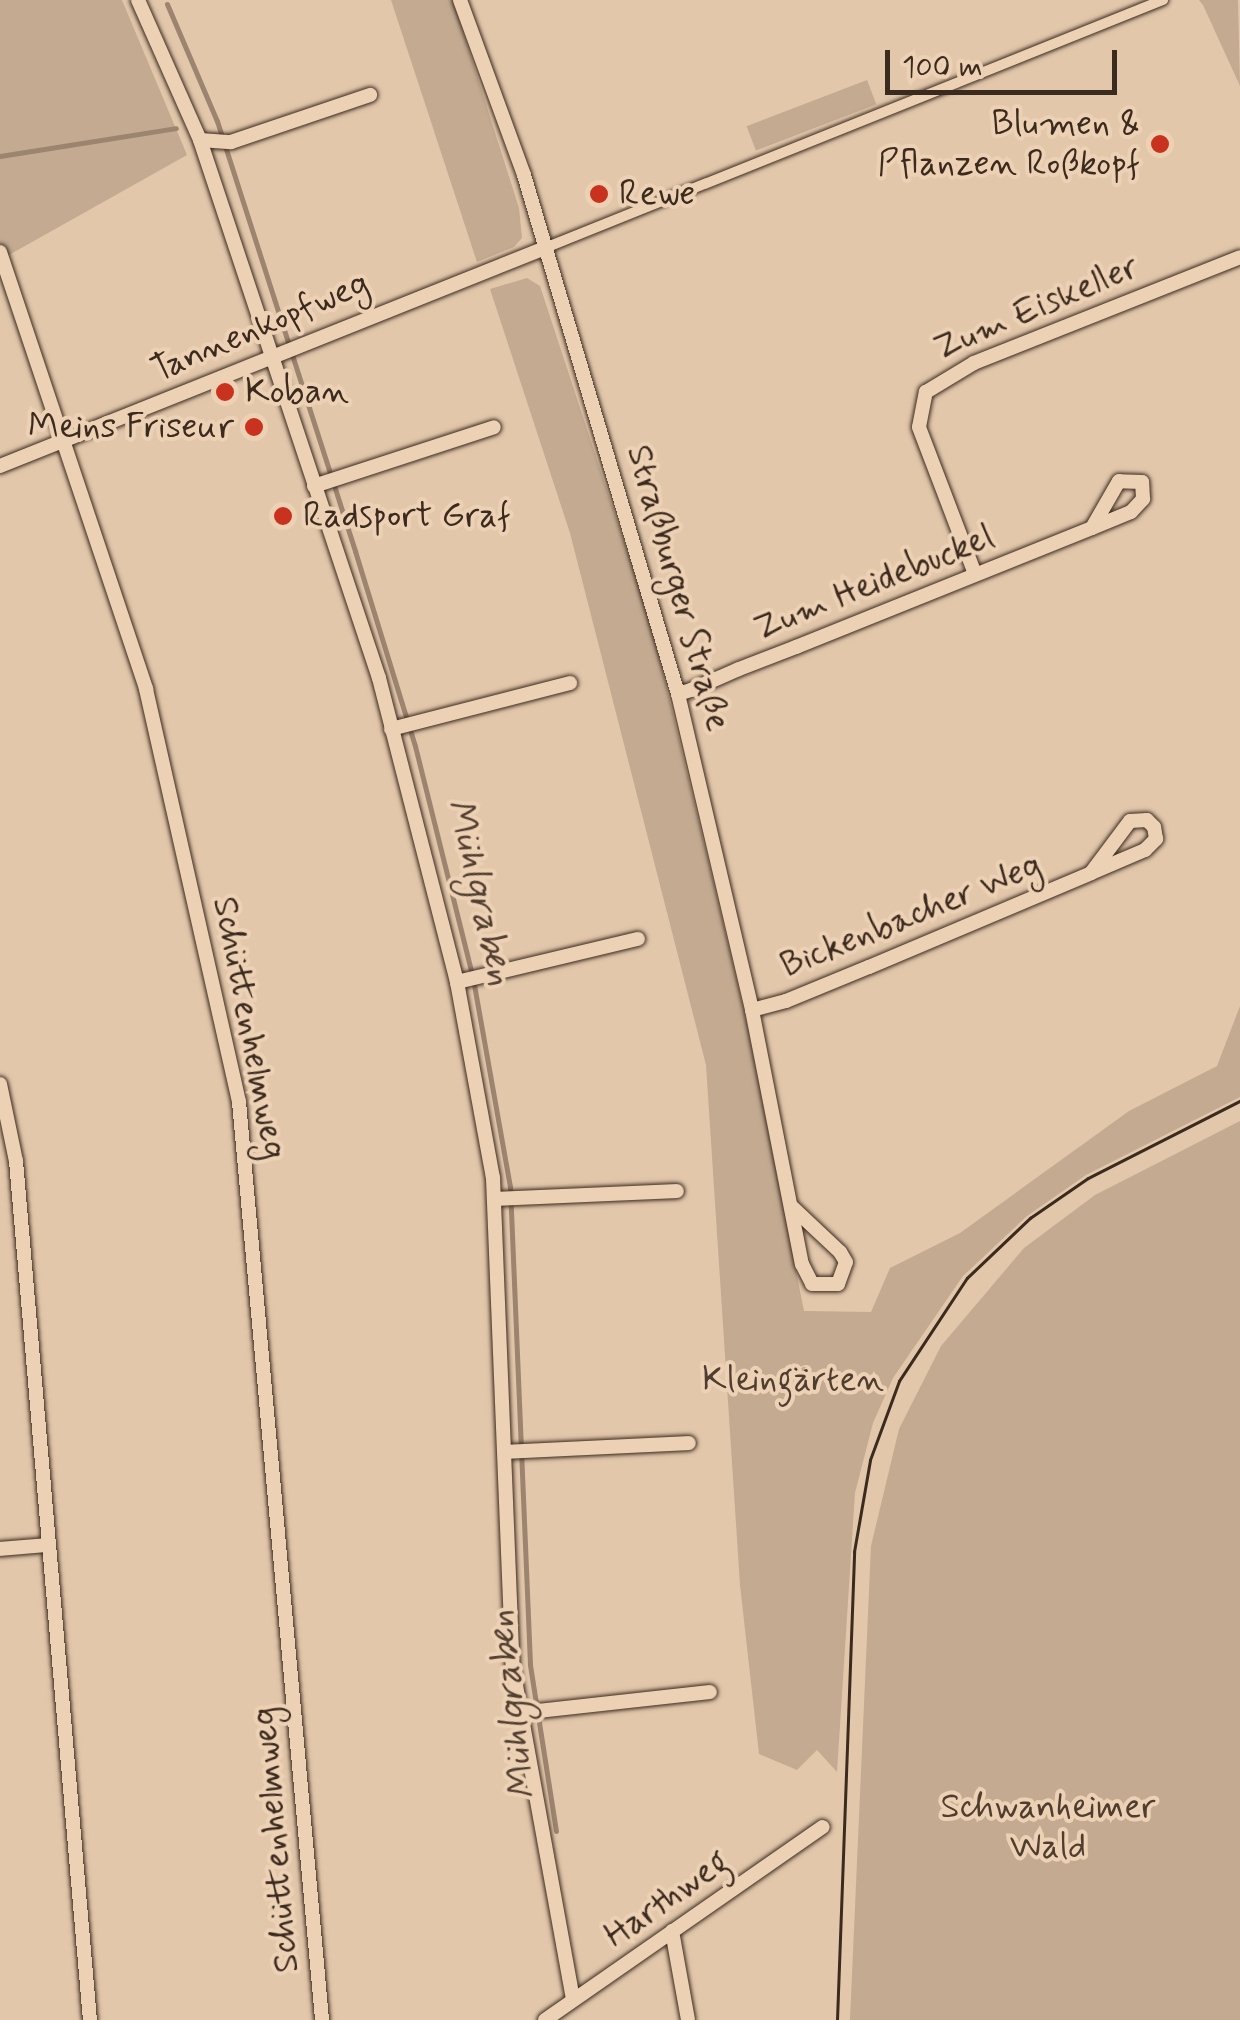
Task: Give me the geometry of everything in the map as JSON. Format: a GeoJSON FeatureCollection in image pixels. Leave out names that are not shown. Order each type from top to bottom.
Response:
{"type":"FeatureCollection","features":[{"type":"Feature","properties":{"kind":"street"},"geometry":{"type":"LineString","coordinates":[[138,0],[200,140],[270,357],[402,726],[461,981],[498,1199],[525,1712],[573,2000]]}},
{"type":"Feature","properties":{"kind":"street","name":"Straßburger Straße"},"geometry":{"type":"LineString","coordinates":[[460,0],[546,248],[678,694],[752,1010],[791,1206],[807,1278],[818,1287],[838,1284],[846,1262],[840,1252],[791,1206]]}},
{"type":"Feature","properties":{"kind":"street"},"geometry":{"type":"LineString","coordinates":[[546,248],[1162,0]]}},
{"type":"Feature","properties":{"kind":"street"},"geometry":{"type":"LineString","coordinates":[[200,140],[231,142],[370,95]]}},
{"type":"Feature","properties":{"kind":"street","name":"Tannenkopfweg"},"geometry":{"type":"LineString","coordinates":[[0,466],[546,248]]}},
{"type":"Feature","properties":{"kind":"street","name":"Schüttenhelmweg"},"geometry":{"type":"LineString","coordinates":[[0,252],[146,689],[240,1102],[322,2020]]}},
{"type":"Feature","properties":{"kind":"street","name":"Zum Eiskeller"},"geometry":{"type":"LineString","coordinates":[[975,574],[919,427],[926,392],[974,362],[1240,257]]}},
{"type":"Feature","properties":{"kind":"street"},"geometry":{"type":"LineString","coordinates":[[318,485],[494,427]]}},
{"type":"Feature","properties":{"kind":"street","name":"Zum Heidebuckel"},"geometry":{"type":"LineString","coordinates":[[678,694],[1092,528]]}},
{"type":"Feature","properties":{"kind":"street"},"geometry":{"type":"LineString","coordinates":[[402,726],[570,683]]}},
{"type":"Feature","properties":{"kind":"street","name":"Bickenbacher Weg"},"geometry":{"type":"LineString","coordinates":[[752,1010],[1091,873],[1145,850],[1156,839],[1154,827],[1147,820],[1130,821],[1091,873]]}},
{"type":"Feature","properties":{"kind":"street"},"geometry":{"type":"LineString","coordinates":[[461,981],[638,939]]}},
{"type":"Feature","properties":{"kind":"street"},"geometry":{"type":"LineString","coordinates":[[0,1084],[16,1161],[90,2020]]}},
{"type":"Feature","properties":{"kind":"street"},"geometry":{"type":"LineString","coordinates":[[498,1199],[677,1190]]}},
{"type":"Feature","properties":{"kind":"street"},"geometry":{"type":"LineString","coordinates":[[509,1452],[689,1443]]}},
{"type":"Feature","properties":{"kind":"street"},"geometry":{"type":"LineString","coordinates":[[0,1549],[48,1545]]}},
{"type":"Feature","properties":{"kind":"street"},"geometry":{"type":"LineString","coordinates":[[525,1712],[710,1692]]}},
{"type":"Feature","properties":{"kind":"street","name":"Harthweg"},"geometry":{"type":"LineString","coordinates":[[545,2020],[823,1827]]}},
{"type":"Feature","properties":{"kind":"street"},"geometry":{"type":"LineString","coordinates":[[672,1931],[688,2020]]}},
{"type":"Feature","properties":{"kind":"green space"},"geometry":{"type":"Polygon","coordinates":[[[0,0],[122,0],[187,155],[0,260],[0,0]]]}},
{"type":"Feature","properties":{"kind":"green space"},"geometry":{"type":"Polygon","coordinates":[[[391,0],[453,0],[519,208],[522,238],[514,247],[477,262],[391,0]]]}},
{"type":"Feature","properties":{"kind":"green space"},"geometry":{"type":"Polygon","coordinates":[[[1199,0],[1238,0],[1240,86],[1203,5],[1199,0]]]}},
{"type":"Feature","properties":{"kind":"green space"},"geometry":{"type":"Polygon","coordinates":[[[867,80],[876,104],[756,151],[747,126],[867,80]]]}},
{"type":"Feature","properties":{"kind":"green space","name":"Kleingärten"},"geometry":{"type":"Polygon","coordinates":[[[527,278],[540,286],[652,627],[746,1019],[804,1311],[871,1312],[890,1268],[960,1233],[1129,1111],[1217,1066],[1240,1006],[1240,1097],[1086,1175],[1027,1216],[963,1276],[893,1378],[873,1423],[855,1493],[837,1772],[817,1750],[797,1770],[759,1754],[740,1585],[706,1065],[570,533],[490,289],[527,278]]]}},
{"type":"Feature","properties":{"kind":"green space","name":"Schwanheimer Wald"},"geometry":{"type":"Polygon","coordinates":[[[1240,1121],[1240,2020],[850,2020],[871,1546],[899,1429],[941,1346],[1024,1248],[1095,1195],[1240,1121]]]}},
{"type":"Feature","properties":{"kind":"waterway","name":"Mühlgraben"},"geometry":{"type":"LineString","coordinates":[[167,4],[217,121],[355,551],[415,746],[473,979],[510,1187],[530,1665],[556,1831]]}},
{"type":"Feature","properties":{"kind":"waterway"},"geometry":{"type":"LineString","coordinates":[[0,156],[176,128]]}},
{"type":"Feature","properties":{"kind":"tram line"},"geometry":{"type":"LineString","coordinates":[[837,2020],[854,1552],[870,1460],[899,1381],[967,1278],[1030,1218],[1088,1178],[1240,1101]]}},
{"type":"Feature","properties":{"kind":"place","name":"Blumen & Pflanzen Roßkopf"},"geometry":{"type":"Point","coordinates":[1160,144]}},
{"type":"Feature","properties":{"kind":"place","name":"Rewe"},"geometry":{"type":"Point","coordinates":[599,194]}},
{"type":"Feature","properties":{"kind":"place","name":"Koban"},"geometry":{"type":"Point","coordinates":[225,392]}},
{"type":"Feature","properties":{"kind":"place","name":"Meins Friseur"},"geometry":{"type":"Point","coordinates":[254,427]}},
{"type":"Feature","properties":{"kind":"place","name":"Radsport Graf"},"geometry":{"type":"Point","coordinates":[283,516]}}]}
